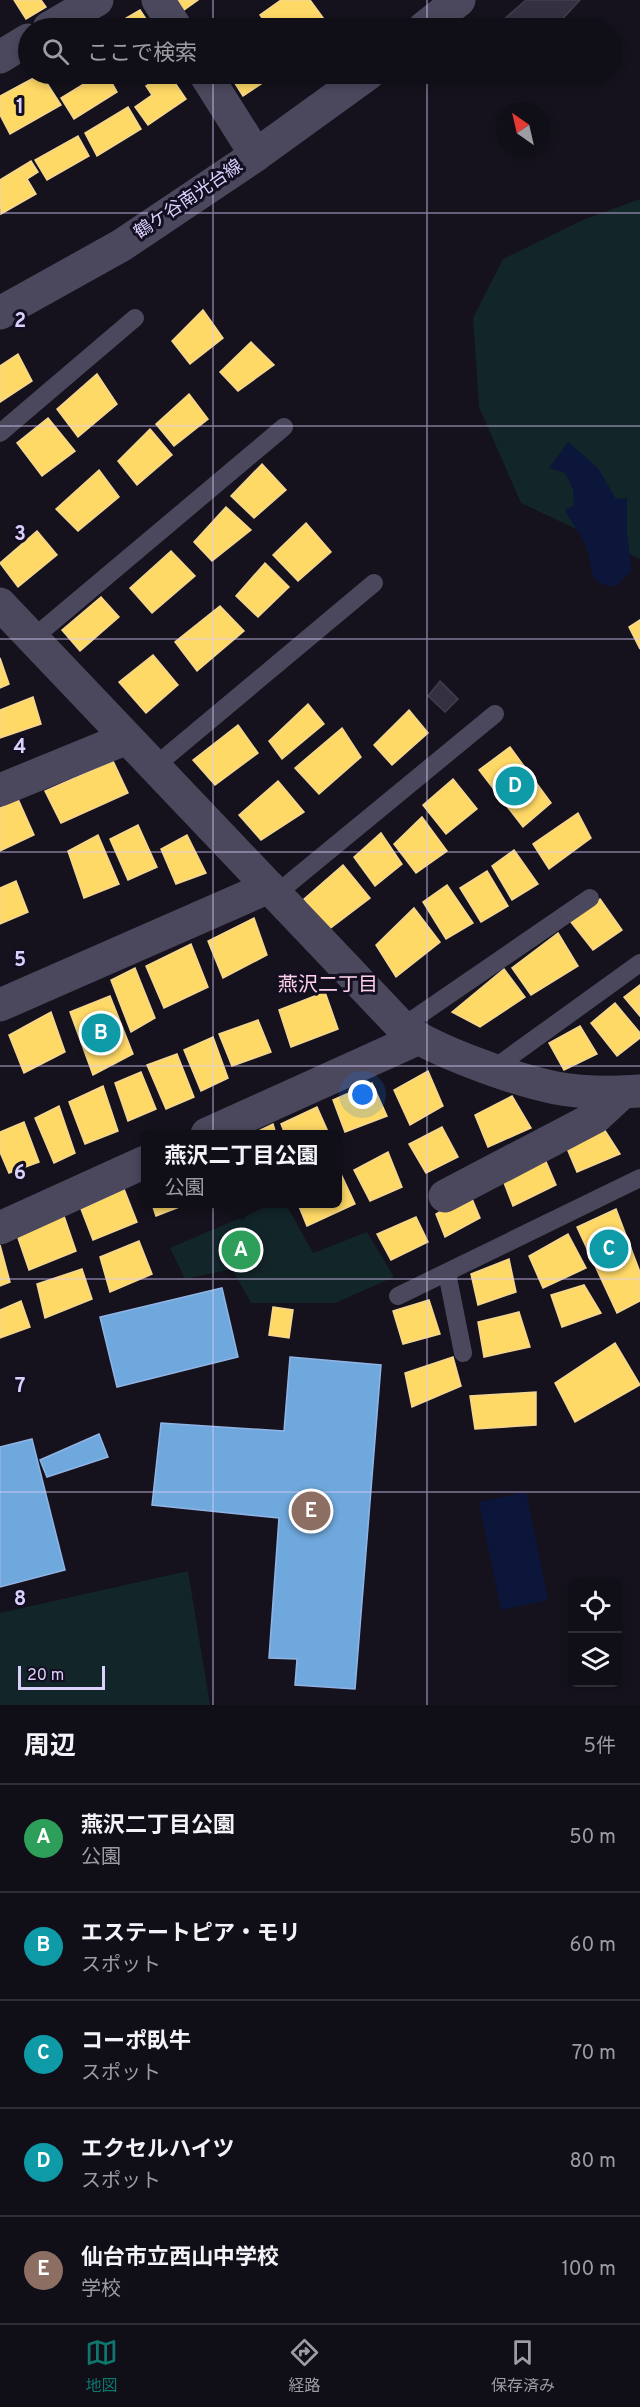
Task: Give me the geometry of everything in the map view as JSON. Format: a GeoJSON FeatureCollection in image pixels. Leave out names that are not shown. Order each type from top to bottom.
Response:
{"type":"FeatureCollection","features":[{"type":"Feature","properties":{"kind":"street"},"geometry":{"type":"LineString","coordinates":[[66,18],[97,0]]}},
{"type":"Feature","properties":{"kind":"street"},"geometry":{"type":"LineString","coordinates":[[159,0],[171,18]]}},
{"type":"Feature","properties":{"kind":"street"},"geometry":{"type":"LineString","coordinates":[[436,18],[459,0]]}},
{"type":"Feature","properties":{"kind":"street"},"geometry":{"type":"LineString","coordinates":[[0,57],[18,46]]}},
{"type":"Feature","properties":{"kind":"street"},"geometry":{"type":"LineString","coordinates":[[211,84],[256,154]]}},
{"type":"Feature","properties":{"kind":"street","name":"鶴ケ谷南光台線"},"geometry":{"type":"LineString","coordinates":[[0,313],[122,245],[354,84]]}},
{"type":"Feature","properties":{"kind":"street"},"geometry":{"type":"LineString","coordinates":[[0,604],[409,1033],[493,1069],[557,1089],[632,1091]]}},
{"type":"Feature","properties":{"kind":"street"},"geometry":{"type":"LineString","coordinates":[[0,790],[126,738]]}},
{"type":"Feature","properties":{"kind":"street"},"geometry":{"type":"LineString","coordinates":[[0,1005],[272,891]]}},
{"type":"Feature","properties":{"kind":"street"},"geometry":{"type":"LineString","coordinates":[[215,1130],[409,1033]]}},
{"type":"Feature","properties":{"kind":"street"},"geometry":{"type":"LineString","coordinates":[[446,1196],[596,1117],[632,1091]]}},
{"type":"Feature","properties":{"kind":"street"},"geometry":{"type":"LineString","coordinates":[[0,1228],[141,1164]]}},
{"type":"Feature","properties":{"kind":"lane"},"geometry":{"type":"LineString","coordinates":[[0,433],[135,318]]}},
{"type":"Feature","properties":{"kind":"lane"},"geometry":{"type":"LineString","coordinates":[[32,639],[284,427]]}},
{"type":"Feature","properties":{"kind":"lane"},"geometry":{"type":"LineString","coordinates":[[154,767],[374,583]]}},
{"type":"Feature","properties":{"kind":"lane"},"geometry":{"type":"LineString","coordinates":[[272,891],[495,714]]}},
{"type":"Feature","properties":{"kind":"lane"},"geometry":{"type":"LineString","coordinates":[[409,1033],[590,898]]}},
{"type":"Feature","properties":{"kind":"lane"},"geometry":{"type":"LineString","coordinates":[[493,1069],[640,963]]}},
{"type":"Feature","properties":{"kind":"lane"},"geometry":{"type":"LineString","coordinates":[[398,1296],[640,1178]]}},
{"type":"Feature","properties":{"kind":"lane"},"geometry":{"type":"LineString","coordinates":[[447,1273],[463,1353]]}},
{"type":"Feature","properties":{"kind":"green space"},"geometry":{"type":"Polygon","coordinates":[[[640,199],[640,559],[521,503],[479,407],[473,318],[503,259],[585,219],[640,199]]]}},
{"type":"Feature","properties":{"kind":"green space"},"geometry":{"type":"Polygon","coordinates":[[[263,1208],[288,1208],[313,1253],[367,1232],[394,1277],[335,1303],[251,1303],[232,1269],[185,1279],[170,1248],[263,1208]]]}},
{"type":"Feature","properties":{"kind":"green space"},"geometry":{"type":"Polygon","coordinates":[[[188,1571],[210,1705],[0,1705],[0,1613],[188,1571]]]}},
{"type":"Feature","properties":{"kind":"water"},"geometry":{"type":"Polygon","coordinates":[[[568,442],[598,468],[616,499],[627,498],[627,533],[632,570],[615,587],[599,582],[592,574],[585,544],[565,510],[574,505],[573,490],[565,473],[549,468],[568,442]]]}},
{"type":"Feature","properties":{"kind":"water"},"geometry":{"type":"Polygon","coordinates":[[[526,1492],[548,1600],[501,1610],[479,1502],[526,1492]]]}},
{"type":"Feature","properties":{"kind":"building: 住宅"},"geometry":{"type":"Polygon","coordinates":[[[14,0],[41,0],[46,7],[25,18],[14,0]]]}},
{"type":"Feature","properties":{"kind":"building: 住宅"},"geometry":{"type":"Polygon","coordinates":[[[177,0],[198,0],[184,10],[177,0]]]}},
{"type":"Feature","properties":{"kind":"building: 住宅"},"geometry":{"type":"Polygon","coordinates":[[[281,0],[310,0],[323,18],[262,18],[260,15],[281,0]]]}},
{"type":"Feature","properties":{"kind":"building: 住宅"},"geometry":{"type":"Polygon","coordinates":[[[140,10],[145,18],[126,18],[140,10]]]}},
{"type":"Feature","properties":{"kind":"building: 住宅"},"geometry":{"type":"Polygon","coordinates":[[[22,84],[47,84],[61,105],[10,134],[0,115],[0,96],[22,84]]]}},
{"type":"Feature","properties":{"kind":"building: 住宅"},"geometry":{"type":"Polygon","coordinates":[[[84,84],[113,84],[117,92],[74,119],[61,98],[84,84]]]}},
{"type":"Feature","properties":{"kind":"building: 住宅"},"geometry":{"type":"Polygon","coordinates":[[[176,84],[186,99],[148,125],[135,107],[152,95],[146,86],[176,84]]]}},
{"type":"Feature","properties":{"kind":"building: 住宅"},"geometry":{"type":"Polygon","coordinates":[[[235,84],[261,84],[243,96],[235,84]]]}},
{"type":"Feature","properties":{"kind":"building: 住宅"},"geometry":{"type":"Polygon","coordinates":[[[128,107],[141,129],[97,156],[85,133],[128,107]]]}},
{"type":"Feature","properties":{"kind":"building: 住宅"},"geometry":{"type":"Polygon","coordinates":[[[78,136],[89,156],[47,180],[35,160],[78,136]]]}},
{"type":"Feature","properties":{"kind":"building: 住宅"},"geometry":{"type":"Polygon","coordinates":[[[31,161],[38,172],[27,179],[36,194],[1,214],[0,180],[31,161]]]}},
{"type":"Feature","properties":{"kind":"building: 住宅"},"geometry":{"type":"Polygon","coordinates":[[[203,310],[223,338],[190,364],[172,341],[203,310]]]}},
{"type":"Feature","properties":{"kind":"building: 住宅"},"geometry":{"type":"Polygon","coordinates":[[[251,342],[274,365],[238,391],[220,372],[251,342]]]}},
{"type":"Feature","properties":{"kind":"building: 住宅"},"geometry":{"type":"Polygon","coordinates":[[[18,354],[32,381],[0,402],[0,366],[18,354]]]}},
{"type":"Feature","properties":{"kind":"building: 住宅"},"geometry":{"type":"Polygon","coordinates":[[[97,374],[117,404],[78,437],[57,409],[97,374]]]}},
{"type":"Feature","properties":{"kind":"building: 住宅"},"geometry":{"type":"Polygon","coordinates":[[[189,394],[208,419],[174,446],[156,424],[189,394]]]}},
{"type":"Feature","properties":{"kind":"building: 住宅"},"geometry":{"type":"Polygon","coordinates":[[[48,418],[75,451],[42,476],[17,443],[48,418]]]}},
{"type":"Feature","properties":{"kind":"building: 住宅"},"geometry":{"type":"Polygon","coordinates":[[[150,429],[172,455],[137,485],[118,461],[150,429]]]}},
{"type":"Feature","properties":{"kind":"building: 住宅"},"geometry":{"type":"Polygon","coordinates":[[[262,464],[286,490],[254,518],[231,496],[262,464]]]}},
{"type":"Feature","properties":{"kind":"building: 住宅"},"geometry":{"type":"Polygon","coordinates":[[[99,470],[119,497],[78,531],[56,509],[99,470]]]}},
{"type":"Feature","properties":{"kind":"building: 住宅"},"geometry":{"type":"Polygon","coordinates":[[[226,507],[251,530],[212,561],[194,542],[226,507]]]}},
{"type":"Feature","properties":{"kind":"building: 住宅"},"geometry":{"type":"Polygon","coordinates":[[[306,523],[331,552],[298,581],[273,555],[306,523]]]}},
{"type":"Feature","properties":{"kind":"building: 住宅"},"geometry":{"type":"Polygon","coordinates":[[[37,531],[57,555],[18,587],[0,563],[37,531]]]}},
{"type":"Feature","properties":{"kind":"building: 住宅"},"geometry":{"type":"Polygon","coordinates":[[[171,551],[195,576],[152,613],[130,588],[171,551]]]}},
{"type":"Feature","properties":{"kind":"building: 住宅"},"geometry":{"type":"Polygon","coordinates":[[[265,563],[289,587],[258,617],[236,596],[265,563]]]}},
{"type":"Feature","properties":{"kind":"building: 住宅"},"geometry":{"type":"Polygon","coordinates":[[[101,597],[119,617],[80,651],[62,630],[101,597]]]}},
{"type":"Feature","properties":{"kind":"building: 住宅"},"geometry":{"type":"Polygon","coordinates":[[[220,606],[244,631],[197,671],[175,642],[220,606]]]}},
{"type":"Feature","properties":{"kind":"building: 住宅"},"geometry":{"type":"Polygon","coordinates":[[[640,620],[640,649],[629,627],[640,620]]]}},
{"type":"Feature","properties":{"kind":"building: 住宅"},"geometry":{"type":"Polygon","coordinates":[[[153,655],[178,685],[146,713],[119,682],[153,655]]]}},
{"type":"Feature","properties":{"kind":"building: 住宅"},"geometry":{"type":"Polygon","coordinates":[[[0,658],[9,684],[0,688],[0,658]]]}},
{"type":"Feature","properties":{"kind":"building: 住宅"},"geometry":{"type":"Polygon","coordinates":[[[33,697],[41,724],[0,738],[0,710],[33,697]]]}},
{"type":"Feature","properties":{"kind":"building: 住宅"},"geometry":{"type":"Polygon","coordinates":[[[308,704],[324,724],[282,759],[269,741],[308,704]]]}},
{"type":"Feature","properties":{"kind":"building: 住宅"},"geometry":{"type":"Polygon","coordinates":[[[409,710],[428,733],[392,765],[374,745],[409,710]]]}},
{"type":"Feature","properties":{"kind":"building: 住宅"},"geometry":{"type":"Polygon","coordinates":[[[238,725],[258,753],[215,785],[193,760],[238,725]]]}},
{"type":"Feature","properties":{"kind":"building: 住宅"},"geometry":{"type":"Polygon","coordinates":[[[342,728],[361,757],[319,794],[295,768],[342,728]]]}},
{"type":"Feature","properties":{"kind":"building: 住宅"},"geometry":{"type":"Polygon","coordinates":[[[510,747],[551,803],[523,827],[479,770],[510,747]]]}},
{"type":"Feature","properties":{"kind":"building: 住宅"},"geometry":{"type":"Polygon","coordinates":[[[113,761],[128,793],[61,823],[45,791],[113,761]]]}},
{"type":"Feature","properties":{"kind":"building: 住宅"},"geometry":{"type":"Polygon","coordinates":[[[453,779],[477,809],[446,834],[423,805],[453,779]]]}},
{"type":"Feature","properties":{"kind":"building: 住宅"},"geometry":{"type":"Polygon","coordinates":[[[278,781],[304,812],[261,840],[239,815],[278,781]]]}},
{"type":"Feature","properties":{"kind":"building: 住宅"},"geometry":{"type":"Polygon","coordinates":[[[18,799],[34,835],[0,851],[0,808],[18,799]]]}},
{"type":"Feature","properties":{"kind":"building: 住宅"},"geometry":{"type":"Polygon","coordinates":[[[578,813],[591,838],[549,869],[533,844],[578,813]]]}},
{"type":"Feature","properties":{"kind":"building: 住宅"},"geometry":{"type":"Polygon","coordinates":[[[422,817],[447,851],[416,873],[394,844],[422,817]]]}},
{"type":"Feature","properties":{"kind":"building: 住宅"},"geometry":{"type":"Polygon","coordinates":[[[138,825],[157,867],[128,880],[110,839],[138,825]]]}},
{"type":"Feature","properties":{"kind":"building: 住宅"},"geometry":{"type":"Polygon","coordinates":[[[381,833],[402,864],[375,886],[354,857],[381,833]]]}},
{"type":"Feature","properties":{"kind":"building: 住宅"},"geometry":{"type":"Polygon","coordinates":[[[98,835],[119,884],[84,898],[68,851],[98,835]]]}},
{"type":"Feature","properties":{"kind":"building: 住宅"},"geometry":{"type":"Polygon","coordinates":[[[187,835],[206,873],[176,884],[161,849],[187,835]]]}},
{"type":"Feature","properties":{"kind":"building: 住宅"},"geometry":{"type":"Polygon","coordinates":[[[514,850],[538,884],[512,900],[492,866],[514,850]]]}},
{"type":"Feature","properties":{"kind":"building: 住宅"},"geometry":{"type":"Polygon","coordinates":[[[343,865],[370,898],[328,930],[304,899],[343,865]]]}},
{"type":"Feature","properties":{"kind":"building: 住宅"},"geometry":{"type":"Polygon","coordinates":[[[487,871],[508,906],[481,922],[460,888],[487,871]]]}},
{"type":"Feature","properties":{"kind":"building: 住宅"},"geometry":{"type":"Polygon","coordinates":[[[16,881],[28,912],[0,924],[0,888],[16,881]]]}},
{"type":"Feature","properties":{"kind":"building: 住宅"},"geometry":{"type":"Polygon","coordinates":[[[447,885],[473,923],[446,939],[423,902],[447,885]]]}},
{"type":"Feature","properties":{"kind":"building: 住宅"},"geometry":{"type":"Polygon","coordinates":[[[600,899],[622,930],[593,950],[571,922],[600,899]]]}},
{"type":"Feature","properties":{"kind":"building: 住宅"},"geometry":{"type":"Polygon","coordinates":[[[414,908],[440,942],[396,977],[376,945],[414,908]]]}},
{"type":"Feature","properties":{"kind":"building: 住宅"},"geometry":{"type":"Polygon","coordinates":[[[254,918],[267,955],[223,978],[208,941],[254,918]]]}},
{"type":"Feature","properties":{"kind":"building: 住宅"},"geometry":{"type":"Polygon","coordinates":[[[558,933],[578,966],[531,995],[512,968],[558,933]]]}},
{"type":"Feature","properties":{"kind":"building: 住宅"},"geometry":{"type":"Polygon","coordinates":[[[191,944],[208,987],[164,1008],[146,966],[191,944]]]}},
{"type":"Feature","properties":{"kind":"building: 住宅"},"geometry":{"type":"Polygon","coordinates":[[[135,968],[155,1018],[131,1032],[111,980],[135,968]]]}},
{"type":"Feature","properties":{"kind":"building: 住宅"},"geometry":{"type":"Polygon","coordinates":[[[504,969],[525,997],[480,1027],[452,1012],[504,969]]]}},
{"type":"Feature","properties":{"kind":"building: 住宅"},"geometry":{"type":"Polygon","coordinates":[[[640,985],[640,1016],[624,997],[640,985]]]}},
{"type":"Feature","properties":{"kind":"building: 住宅"},"geometry":{"type":"Polygon","coordinates":[[[325,992],[338,1029],[291,1047],[279,1010],[325,992]]]}},
{"type":"Feature","properties":{"kind":"building: 住宅"},"geometry":{"type":"Polygon","coordinates":[[[110,996],[133,1054],[93,1075],[70,1012],[110,996]]]}},
{"type":"Feature","properties":{"kind":"building: 住宅"},"geometry":{"type":"Polygon","coordinates":[[[615,1003],[640,1033],[640,1038],[617,1056],[591,1023],[615,1003]]]}},
{"type":"Feature","properties":{"kind":"building: 住宅"},"geometry":{"type":"Polygon","coordinates":[[[51,1012],[65,1052],[24,1073],[9,1035],[51,1012]]]}},
{"type":"Feature","properties":{"kind":"building: 住宅"},"geometry":{"type":"Polygon","coordinates":[[[258,1020],[271,1052],[232,1066],[219,1034],[258,1020]]]}},
{"type":"Feature","properties":{"kind":"building: 住宅"},"geometry":{"type":"Polygon","coordinates":[[[580,1026],[597,1054],[564,1070],[549,1043],[580,1026]]]}},
{"type":"Feature","properties":{"kind":"building: 住宅"},"geometry":{"type":"Polygon","coordinates":[[[213,1037],[228,1078],[201,1091],[184,1050],[213,1037]]]}},
{"type":"Feature","properties":{"kind":"building: 住宅"},"geometry":{"type":"Polygon","coordinates":[[[177,1054],[194,1097],[166,1109],[147,1065],[177,1054]]]}},
{"type":"Feature","properties":{"kind":"building: 住宅"},"geometry":{"type":"Polygon","coordinates":[[[428,1071],[443,1106],[410,1125],[394,1090],[428,1071]]]}},
{"type":"Feature","properties":{"kind":"building: 住宅"},"geometry":{"type":"Polygon","coordinates":[[[141,1072],[156,1109],[128,1121],[115,1083],[141,1072]]]}},
{"type":"Feature","properties":{"kind":"building: 住宅"},"geometry":{"type":"Polygon","coordinates":[[[372,1083],[387,1116],[345,1132],[333,1100],[372,1083]]]}},
{"type":"Feature","properties":{"kind":"building: 住宅"},"geometry":{"type":"Polygon","coordinates":[[[103,1086],[118,1131],[85,1144],[69,1102],[103,1086]]]}},
{"type":"Feature","properties":{"kind":"building: 住宅"},"geometry":{"type":"Polygon","coordinates":[[[512,1096],[531,1128],[488,1147],[475,1115],[512,1096]]]}},
{"type":"Feature","properties":{"kind":"building: 住宅"},"geometry":{"type":"Polygon","coordinates":[[[59,1106],[75,1153],[54,1163],[35,1118],[59,1106]]]}},
{"type":"Feature","properties":{"kind":"building: 住宅"},"geometry":{"type":"Polygon","coordinates":[[[317,1107],[327,1130],[283,1130],[281,1124],[317,1107]]]}},
{"type":"Feature","properties":{"kind":"building: 住宅"},"geometry":{"type":"Polygon","coordinates":[[[24,1122],[39,1162],[9,1173],[0,1152],[0,1132],[24,1122]]]}},
{"type":"Feature","properties":{"kind":"building: 住宅"},"geometry":{"type":"Polygon","coordinates":[[[273,1124],[275,1130],[260,1130],[273,1124]]]}},
{"type":"Feature","properties":{"kind":"building: 住宅"},"geometry":{"type":"Polygon","coordinates":[[[602,1126],[620,1154],[577,1172],[566,1146],[602,1126]]]}},
{"type":"Feature","properties":{"kind":"building: 住宅"},"geometry":{"type":"Polygon","coordinates":[[[442,1127],[458,1157],[426,1173],[409,1144],[442,1127]]]}},
{"type":"Feature","properties":{"kind":"building: 住宅"},"geometry":{"type":"Polygon","coordinates":[[[388,1152],[402,1187],[370,1201],[354,1170],[388,1152]]]}},
{"type":"Feature","properties":{"kind":"building: 住宅"},"geometry":{"type":"Polygon","coordinates":[[[544,1157],[556,1185],[513,1206],[503,1180],[544,1157]]]}},
{"type":"Feature","properties":{"kind":"building: 住宅"},"geometry":{"type":"Polygon","coordinates":[[[342,1176],[355,1204],[307,1226],[300,1208],[342,1208],[342,1176]]]}},
{"type":"Feature","properties":{"kind":"building: 住宅"},"geometry":{"type":"Polygon","coordinates":[[[124,1189],[137,1222],[93,1240],[81,1209],[124,1189]]]}},
{"type":"Feature","properties":{"kind":"building: 住宅"},"geometry":{"type":"Polygon","coordinates":[[[470,1194],[480,1218],[445,1237],[436,1214],[470,1194]]]}},
{"type":"Feature","properties":{"kind":"building: 住宅"},"geometry":{"type":"Polygon","coordinates":[[[153,1208],[177,1208],[156,1216],[153,1208]]]}},
{"type":"Feature","properties":{"kind":"building: 住宅"},"geometry":{"type":"Polygon","coordinates":[[[616,1209],[640,1272],[640,1301],[617,1313],[577,1227],[616,1209]]]}},
{"type":"Feature","properties":{"kind":"building: 住宅"},"geometry":{"type":"Polygon","coordinates":[[[64,1216],[76,1251],[29,1270],[17,1235],[64,1216]]]}},
{"type":"Feature","properties":{"kind":"building: 住宅"},"geometry":{"type":"Polygon","coordinates":[[[416,1217],[428,1242],[391,1260],[377,1234],[416,1217]]]}},
{"type":"Feature","properties":{"kind":"building: 住宅"},"geometry":{"type":"Polygon","coordinates":[[[568,1234],[586,1268],[543,1288],[529,1256],[568,1234]]]}},
{"type":"Feature","properties":{"kind":"building: 住宅"},"geometry":{"type":"Polygon","coordinates":[[[139,1241],[152,1274],[110,1292],[100,1257],[139,1241]]]}},
{"type":"Feature","properties":{"kind":"building: 住宅"},"geometry":{"type":"Polygon","coordinates":[[[0,1245],[10,1282],[0,1286],[0,1245]]]}},
{"type":"Feature","properties":{"kind":"building: 住宅"},"geometry":{"type":"Polygon","coordinates":[[[509,1259],[516,1292],[478,1305],[471,1274],[509,1259]]]}},
{"type":"Feature","properties":{"kind":"building: 住宅"},"geometry":{"type":"Polygon","coordinates":[[[82,1269],[92,1299],[45,1318],[37,1284],[82,1269]]]}},
{"type":"Feature","properties":{"kind":"building: 住宅"},"geometry":{"type":"Polygon","coordinates":[[[584,1285],[601,1313],[562,1327],[551,1295],[584,1285]]]}},
{"type":"Feature","properties":{"kind":"building: 住宅"},"geometry":{"type":"Polygon","coordinates":[[[429,1300],[440,1334],[403,1344],[393,1311],[429,1300]]]}},
{"type":"Feature","properties":{"kind":"building: 住宅"},"geometry":{"type":"Polygon","coordinates":[[[21,1301],[30,1327],[0,1338],[0,1310],[21,1301]]]}},
{"type":"Feature","properties":{"kind":"building: 住宅"},"geometry":{"type":"Polygon","coordinates":[[[273,1307],[293,1310],[289,1338],[269,1335],[273,1307]]]}},
{"type":"Feature","properties":{"kind":"building: 住宅"},"geometry":{"type":"Polygon","coordinates":[[[519,1312],[530,1347],[484,1357],[478,1322],[519,1312]]]}},
{"type":"Feature","properties":{"kind":"building: 住宅"},"geometry":{"type":"Polygon","coordinates":[[[615,1343],[640,1385],[575,1422],[555,1383],[615,1343]]]}},
{"type":"Feature","properties":{"kind":"building: 住宅"},"geometry":{"type":"Polygon","coordinates":[[[453,1357],[461,1386],[412,1407],[405,1373],[453,1357]]]}},
{"type":"Feature","properties":{"kind":"building: 住宅"},"geometry":{"type":"Polygon","coordinates":[[[536,1392],[536,1425],[475,1429],[470,1396],[536,1392]]]}},
{"type":"Feature","properties":{"kind":"building: 教育"},"geometry":{"type":"Polygon","coordinates":[[[222,1288],[238,1357],[117,1387],[100,1317],[222,1288]]]}},
{"type":"Feature","properties":{"kind":"building: 教育"},"geometry":{"type":"Polygon","coordinates":[[[290,1357],[381,1365],[355,1689],[295,1685],[297,1659],[269,1658],[279,1518],[152,1505],[161,1423],[284,1431],[290,1357]]]}},
{"type":"Feature","properties":{"kind":"building: 教育"},"geometry":{"type":"Polygon","coordinates":[[[99,1434],[108,1457],[47,1477],[40,1460],[99,1434]]]}},
{"type":"Feature","properties":{"kind":"building: 教育"},"geometry":{"type":"Polygon","coordinates":[[[32,1439],[65,1570],[0,1587],[0,1447],[32,1439]]]}},
{"type":"Feature","properties":{"kind":"building: その他"},"geometry":{"type":"Polygon","coordinates":[[[526,0],[580,0],[563,18],[505,18],[526,0]]]}},
{"type":"Feature","properties":{"kind":"building: その他"},"geometry":{"type":"Polygon","coordinates":[[[440,681],[458,699],[445,712],[428,696],[440,681]]]}},
{"type":"Feature","properties":{"kind":"place","name":"エクセルハイツ"},"geometry":{"type":"Point","coordinates":[515,786]}},
{"type":"Feature","properties":{"kind":"place","name":"エステートピア・モリ"},"geometry":{"type":"Point","coordinates":[101,1033]}},
{"type":"Feature","properties":{"kind":"place","name":"コーポ臥牛"},"geometry":{"type":"Point","coordinates":[609,1249]}},
{"type":"Feature","properties":{"kind":"place","name":"燕沢二丁目公園"},"geometry":{"type":"Point","coordinates":[241,1250]}},
{"type":"Feature","properties":{"kind":"place","name":"仙台市立西山中学校"},"geometry":{"type":"Point","coordinates":[311,1511]}},
{"type":"Feature","properties":{"kind":"district","name":"燕沢二丁目"},"geometry":{"type":"Point","coordinates":[328,986]}}]}
